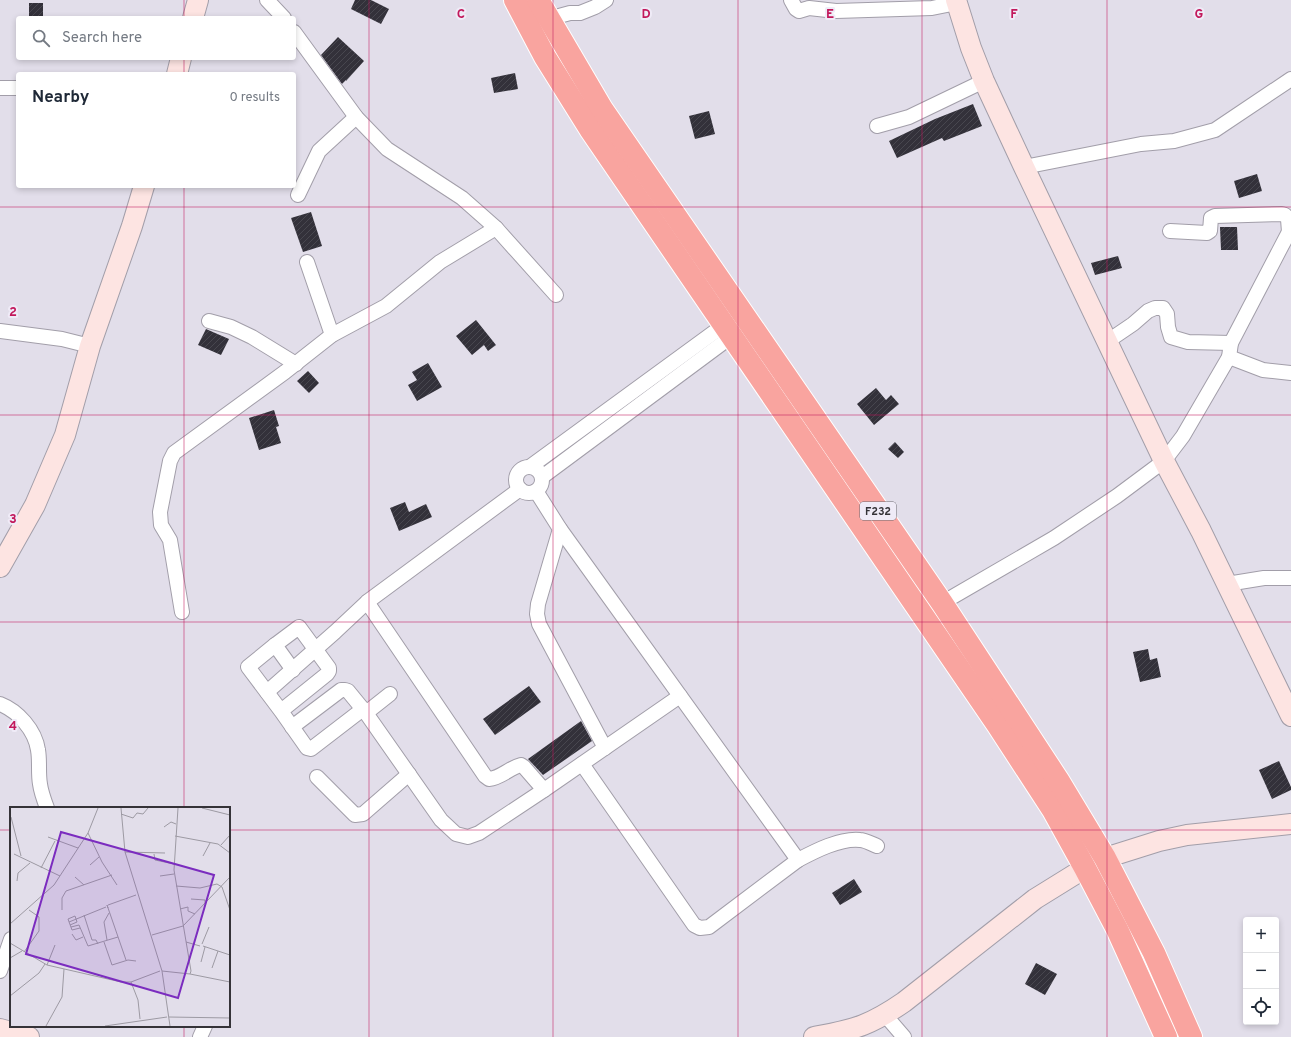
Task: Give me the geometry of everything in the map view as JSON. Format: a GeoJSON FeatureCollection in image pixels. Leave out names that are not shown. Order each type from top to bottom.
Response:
{"type":"FeatureCollection","features":[{"type":"Feature","properties":{"kind":"highway","name":"F232"},"geometry":{"type":"LineString","coordinates":[[515,0],[546,57],[590,129],[998,724],[1053,810],[1117,929],[1166,1037]]}},
{"type":"Feature","properties":{"kind":"highway","name":"F232"},"geometry":{"type":"LineString","coordinates":[[543,9],[602,109],[942,603],[1058,780],[1105,858],[1154,953],[1191,1037]]}},
{"type":"Feature","properties":{"kind":"street"},"geometry":{"type":"LineString","coordinates":[[194,16],[198,0]]}},
{"type":"Feature","properties":{"kind":"street"},"geometry":{"type":"LineString","coordinates":[[267,0],[282,16]]}},
{"type":"Feature","properties":{"kind":"street"},"geometry":{"type":"LineString","coordinates":[[543,9],[570,13],[580,12],[595,7],[606,0]]}},
{"type":"Feature","properties":{"kind":"street"},"geometry":{"type":"LineString","coordinates":[[792,0],[796,9],[799,11],[809,8],[836,11],[932,8],[956,2],[971,48],[984,81],[1024,167],[1164,461],[1227,584],[1291,716]]}},
{"type":"Feature","properties":{"kind":"street"},"geometry":{"type":"LineString","coordinates":[[296,35],[356,117],[388,149],[462,198],[496,228],[556,295]]}},
{"type":"Feature","properties":{"kind":"street"},"geometry":{"type":"LineString","coordinates":[[178,72],[180,60]]}},
{"type":"Feature","properties":{"kind":"street"},"geometry":{"type":"LineString","coordinates":[[1024,167],[1141,144],[1174,141],[1215,130],[1291,79]]}},
{"type":"Feature","properties":{"kind":"street"},"geometry":{"type":"LineString","coordinates":[[878,126],[909,117],[984,81]]}},
{"type":"Feature","properties":{"kind":"street"},"geometry":{"type":"LineString","coordinates":[[0,88],[16,88]]}},
{"type":"Feature","properties":{"kind":"street"},"geometry":{"type":"LineString","coordinates":[[298,195],[319,151],[356,117]]}},
{"type":"Feature","properties":{"kind":"street"},"geometry":{"type":"LineString","coordinates":[[0,567],[35,505],[64,435],[90,346],[132,226],[143,188]]}},
{"type":"Feature","properties":{"kind":"street"},"geometry":{"type":"LineString","coordinates":[[942,603],[1054,538],[1117,496],[1164,461],[1183,436],[1228,357],[1231,343],[1290,230],[1288,219],[1282,214],[1215,216],[1211,218],[1210,231],[1207,233],[1170,231]]}},
{"type":"Feature","properties":{"kind":"street"},"geometry":{"type":"LineString","coordinates":[[182,612],[170,540],[161,525],[160,518],[170,461],[174,454],[286,372],[332,336],[386,306],[440,262],[496,228]]}},
{"type":"Feature","properties":{"kind":"street"},"geometry":{"type":"LineString","coordinates":[[307,262],[332,336]]}},
{"type":"Feature","properties":{"kind":"street"},"geometry":{"type":"LineString","coordinates":[[1108,341],[1133,324],[1148,311],[1155,308],[1163,308],[1167,314],[1168,327],[1171,337],[1188,342],[1231,343]]}},
{"type":"Feature","properties":{"kind":"street"},"geometry":{"type":"LineString","coordinates":[[209,321],[231,327],[252,337],[296,364]]}},
{"type":"Feature","properties":{"kind":"street"},"geometry":{"type":"LineString","coordinates":[[531,466],[538,470],[542,477],[542,485],[536,491],[528,493],[520,489],[516,482],[517,474],[523,468],[531,466],[728,330]]}},
{"type":"Feature","properties":{"kind":"street"},"geometry":{"type":"LineString","coordinates":[[542,477],[728,330]]}},
{"type":"Feature","properties":{"kind":"street"},"geometry":{"type":"LineString","coordinates":[[0,331],[62,339],[90,346]]}},
{"type":"Feature","properties":{"kind":"street"},"geometry":{"type":"LineString","coordinates":[[1228,357],[1263,370],[1291,373]]}},
{"type":"Feature","properties":{"kind":"street"},"geometry":{"type":"LineString","coordinates":[[267,692],[336,632],[367,602],[520,489]]}},
{"type":"Feature","properties":{"kind":"street"},"geometry":{"type":"LineString","coordinates":[[536,491],[560,529],[798,860]]}},
{"type":"Feature","properties":{"kind":"street"},"geometry":{"type":"LineString","coordinates":[[560,529],[538,604],[537,614],[539,624],[605,748]]}},
{"type":"Feature","properties":{"kind":"street"},"geometry":{"type":"LineString","coordinates":[[1227,584],[1264,578],[1291,578]]}},
{"type":"Feature","properties":{"kind":"street"},"geometry":{"type":"LineString","coordinates":[[367,602],[485,776],[489,780],[495,779],[516,766],[521,765],[544,790]]}},
{"type":"Feature","properties":{"kind":"street"},"geometry":{"type":"LineString","coordinates":[[281,711],[329,671],[329,668],[299,627],[248,668],[307,748],[311,749],[390,694]]}},
{"type":"Feature","properties":{"kind":"street"},"geometry":{"type":"LineString","coordinates":[[275,645],[293,670]]}},
{"type":"Feature","properties":{"kind":"street"},"geometry":{"type":"LineString","coordinates":[[307,690],[319,705]]}},
{"type":"Feature","properties":{"kind":"street"},"geometry":{"type":"LineString","coordinates":[[292,727],[319,705],[341,690],[348,691],[364,711],[441,820],[456,834],[468,837],[479,833],[544,790],[680,696]]}},
{"type":"Feature","properties":{"kind":"street"},"geometry":{"type":"LineString","coordinates":[[0,704],[7,706],[20,717],[34,737],[38,752],[40,783],[47,807]]}},
{"type":"Feature","properties":{"kind":"street"},"geometry":{"type":"LineString","coordinates":[[582,764],[694,925],[700,928],[709,927],[798,860],[813,852],[846,841],[861,840],[877,846]]}},
{"type":"Feature","properties":{"kind":"street"},"geometry":{"type":"LineString","coordinates":[[317,777],[355,815],[359,815],[363,814],[409,774]]}},
{"type":"Feature","properties":{"kind":"street"},"geometry":{"type":"LineString","coordinates":[[1105,858],[1159,841],[1187,835],[1291,824]]}},
{"type":"Feature","properties":{"kind":"street"},"geometry":{"type":"LineString","coordinates":[[814,1037],[862,1026],[885,1015],[904,1002],[1035,899],[1085,868]]}},
{"type":"Feature","properties":{"kind":"street"},"geometry":{"type":"LineString","coordinates":[[0,971],[10,942]]}},
{"type":"Feature","properties":{"kind":"street"},"geometry":{"type":"LineString","coordinates":[[885,1015],[904,1037]]}},
{"type":"Feature","properties":{"kind":"street"},"geometry":{"type":"LineString","coordinates":[[200,1037],[205,1027]]}},
{"type":"Feature","properties":{"kind":"street"},"geometry":{"type":"LineString","coordinates":[[0,1029],[28,1037]]}},
{"type":"Feature","properties":{"kind":"building"},"geometry":{"type":"Polygon","coordinates":[[[355,0],[371,0],[389,9],[381,24],[351,9],[355,0]]]}},
{"type":"Feature","properties":{"kind":"building"},"geometry":{"type":"Polygon","coordinates":[[[29,3],[43,3],[43,16],[29,16],[29,3]]]}},
{"type":"Feature","properties":{"kind":"building"},"geometry":{"type":"Polygon","coordinates":[[[338,37],[364,61],[342,84],[321,55],[338,37]]]}},
{"type":"Feature","properties":{"kind":"building"},"geometry":{"type":"Polygon","coordinates":[[[515,73],[518,89],[494,93],[491,78],[515,73]]]}},
{"type":"Feature","properties":{"kind":"building"},"geometry":{"type":"Polygon","coordinates":[[[973,104],[982,126],[944,141],[942,138],[897,158],[889,141],[935,119],[973,104]]]}},
{"type":"Feature","properties":{"kind":"building"},"geometry":{"type":"Polygon","coordinates":[[[709,111],[715,134],[695,139],[689,116],[709,111]]]}},
{"type":"Feature","properties":{"kind":"building"},"geometry":{"type":"Polygon","coordinates":[[[1257,174],[1262,191],[1239,198],[1234,181],[1257,174]]]}},
{"type":"Feature","properties":{"kind":"building"},"geometry":{"type":"Polygon","coordinates":[[[311,212],[322,246],[303,252],[291,218],[311,212]]]}},
{"type":"Feature","properties":{"kind":"building"},"geometry":{"type":"Polygon","coordinates":[[[1220,227],[1237,227],[1238,250],[1221,250],[1220,227]]]}},
{"type":"Feature","properties":{"kind":"building"},"geometry":{"type":"Polygon","coordinates":[[[1118,256],[1122,268],[1095,275],[1091,263],[1118,256]]]}},
{"type":"Feature","properties":{"kind":"building"},"geometry":{"type":"Polygon","coordinates":[[[476,320],[496,345],[488,351],[484,345],[472,355],[456,336],[476,320]]]}},
{"type":"Feature","properties":{"kind":"building"},"geometry":{"type":"Polygon","coordinates":[[[206,329],[229,339],[221,355],[198,345],[206,329]]]}},
{"type":"Feature","properties":{"kind":"building"},"geometry":{"type":"Polygon","coordinates":[[[428,363],[442,387],[417,401],[408,385],[417,380],[412,372],[428,363]]]}},
{"type":"Feature","properties":{"kind":"building"},"geometry":{"type":"Polygon","coordinates":[[[308,371],[319,383],[309,393],[297,381],[308,371]]]}},
{"type":"Feature","properties":{"kind":"building"},"geometry":{"type":"Polygon","coordinates":[[[876,388],[886,400],[891,395],[899,404],[874,425],[857,404],[876,388]]]}},
{"type":"Feature","properties":{"kind":"building"},"geometry":{"type":"Polygon","coordinates":[[[274,410],[279,426],[276,427],[281,443],[259,450],[249,418],[274,410]]]}},
{"type":"Feature","properties":{"kind":"building"},"geometry":{"type":"Polygon","coordinates":[[[895,442],[904,452],[898,458],[888,449],[895,442]]]}},
{"type":"Feature","properties":{"kind":"building"},"geometry":{"type":"Polygon","coordinates":[[[405,502],[409,512],[426,504],[432,517],[399,531],[390,508],[405,502]]]}},
{"type":"Feature","properties":{"kind":"building"},"geometry":{"type":"Polygon","coordinates":[[[1148,649],[1150,660],[1157,658],[1161,677],[1140,682],[1133,652],[1148,649]]]}},
{"type":"Feature","properties":{"kind":"building"},"geometry":{"type":"Polygon","coordinates":[[[529,686],[541,702],[495,735],[483,719],[529,686]]]}},
{"type":"Feature","properties":{"kind":"building"},"geometry":{"type":"Polygon","coordinates":[[[581,721],[592,741],[543,775],[528,759],[581,721]]]}},
{"type":"Feature","properties":{"kind":"building"},"geometry":{"type":"Polygon","coordinates":[[[1279,761],[1291,790],[1272,799],[1259,770],[1279,761]]]}},
{"type":"Feature","properties":{"kind":"building"},"geometry":{"type":"Polygon","coordinates":[[[854,879],[862,892],[840,905],[832,893],[854,879]]]}},
{"type":"Feature","properties":{"kind":"building"},"geometry":{"type":"Polygon","coordinates":[[[1036,963],[1057,974],[1045,995],[1025,984],[1036,963]]]}}]}
